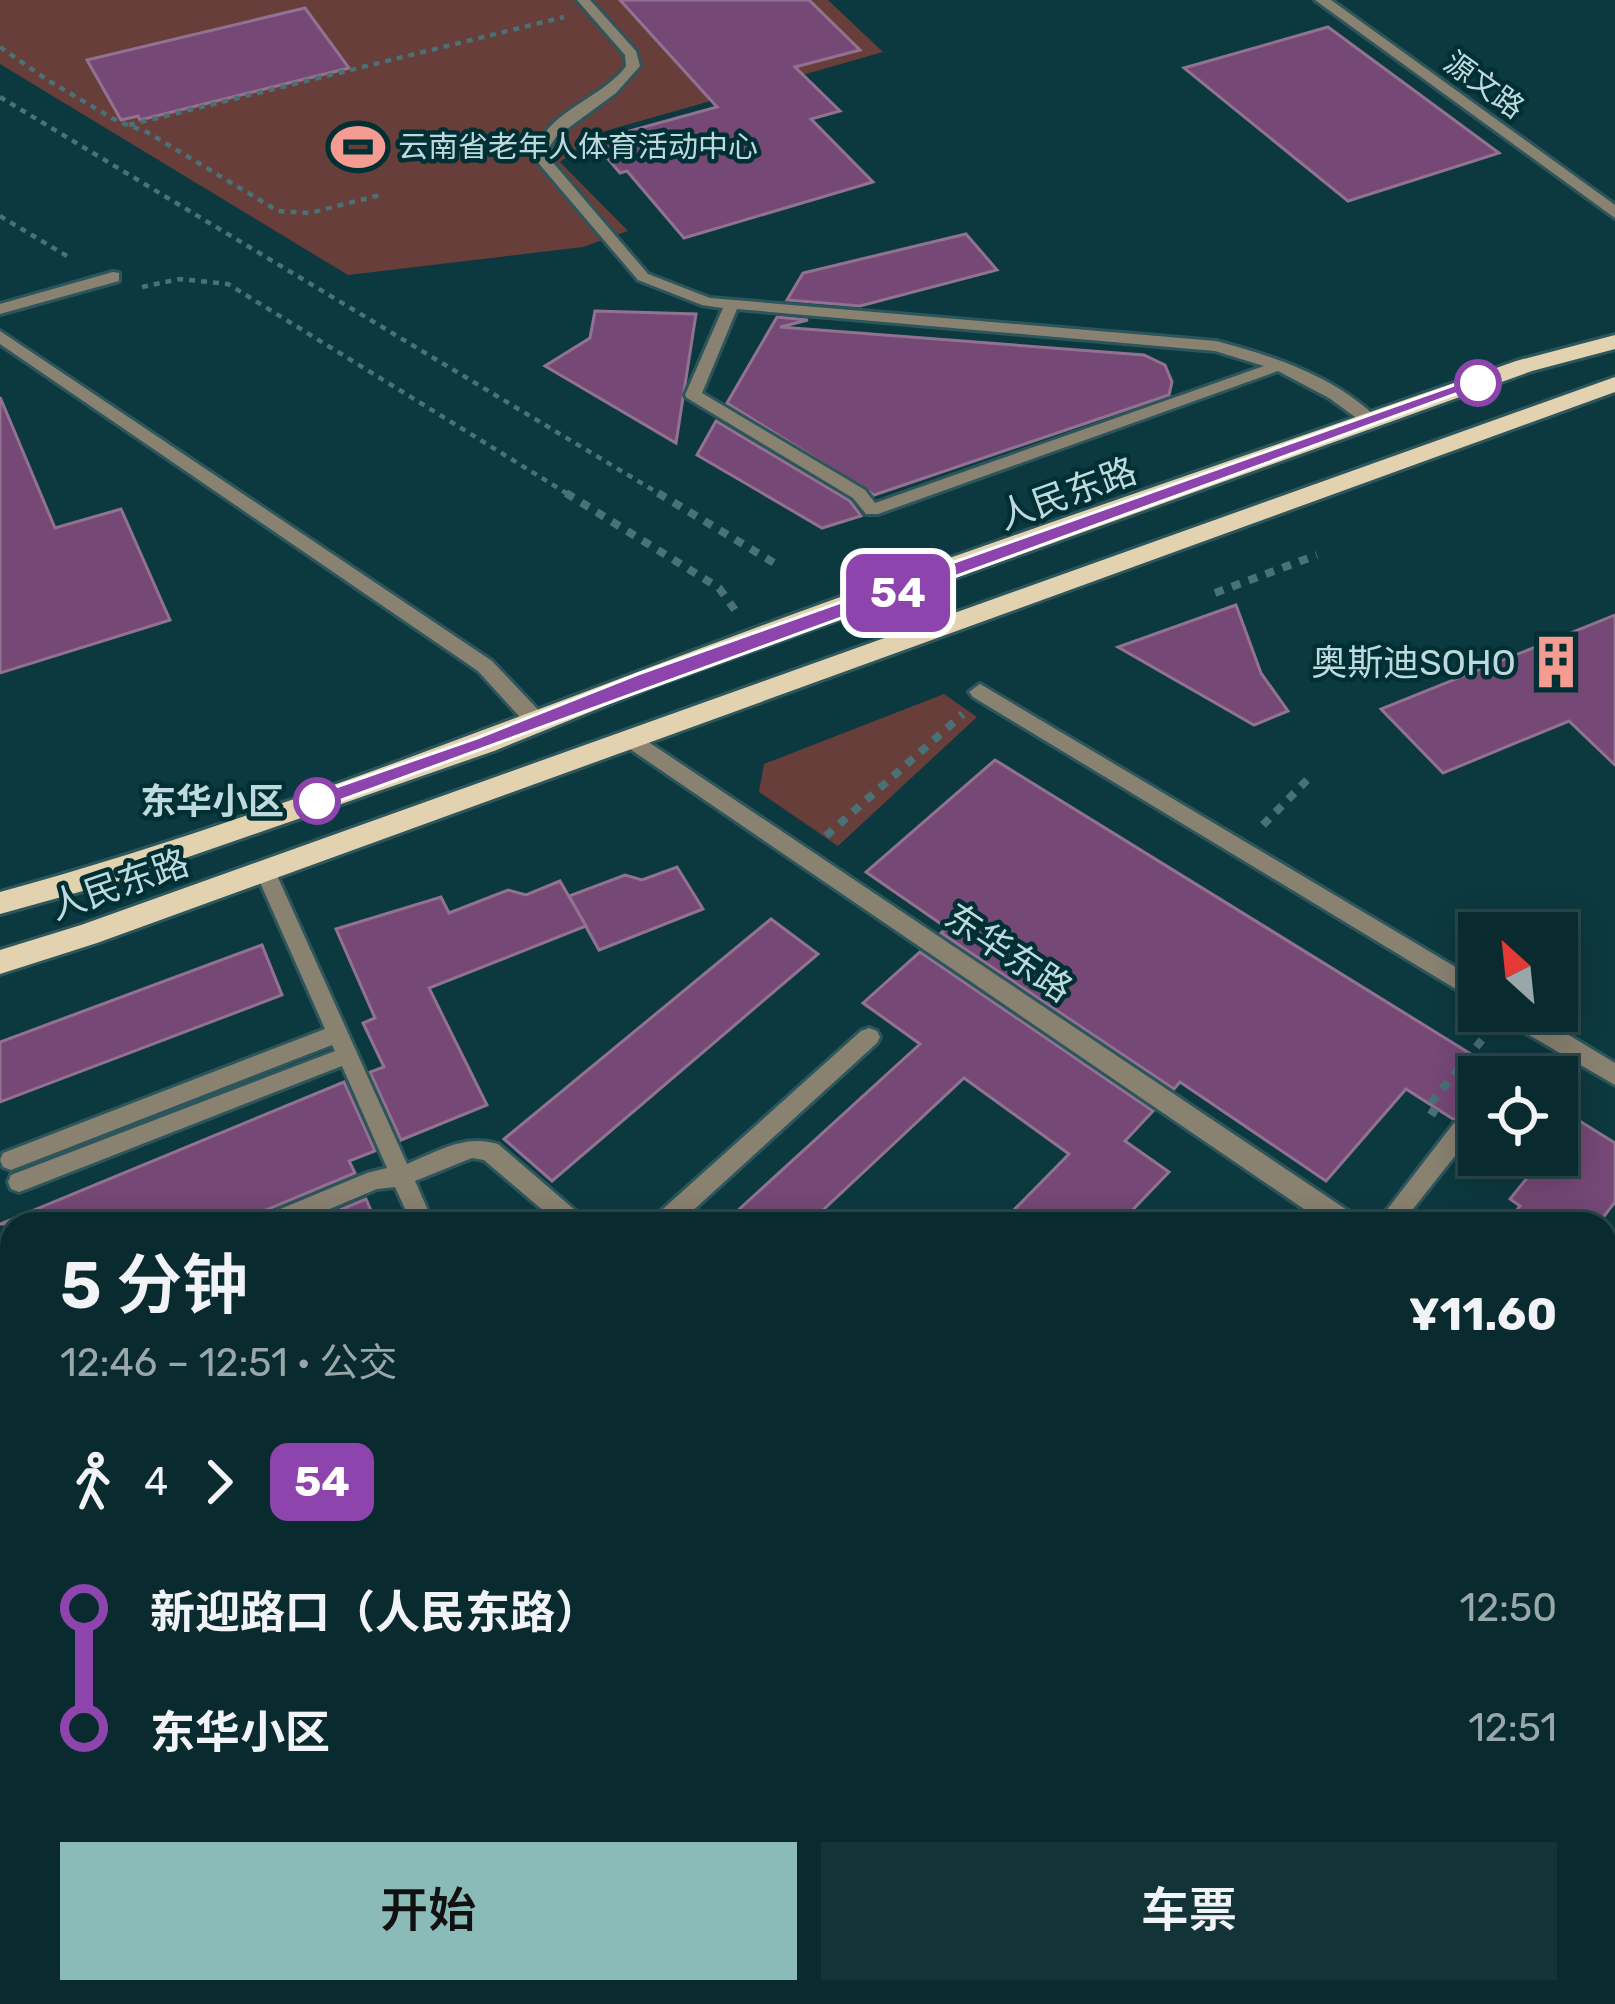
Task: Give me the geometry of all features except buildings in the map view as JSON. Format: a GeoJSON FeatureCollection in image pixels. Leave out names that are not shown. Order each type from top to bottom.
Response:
{"type":"FeatureCollection","features":[{"type":"Feature","properties":{"kind":"main road","name":"人民东路"},"geometry":{"type":"LineString","coordinates":[[0,903],[109,873],[1524,366],[1615,342]]}},
{"type":"Feature","properties":{"kind":"main road","name":"人民东路"},"geometry":{"type":"LineString","coordinates":[[0,962],[632,740],[1615,384]]}},
{"type":"Feature","properties":{"kind":"street","name":"源文路"},"geometry":{"type":"LineString","coordinates":[[1322,0],[1615,213]]}},
{"type":"Feature","properties":{"kind":"street"},"geometry":{"type":"LineString","coordinates":[[0,308],[113,277]]}},
{"type":"Feature","properties":{"kind":"street"},"geometry":{"type":"LineString","coordinates":[[0,336],[485,666],[537,722]]}},
{"type":"Feature","properties":{"kind":"street"},"geometry":{"type":"LineString","coordinates":[[982,694],[1458,980]]}},
{"type":"Feature","properties":{"kind":"street","name":"东华东路"},"geometry":{"type":"LineString","coordinates":[[632,740],[1329,1212]]}},
{"type":"Feature","properties":{"kind":"street"},"geometry":{"type":"LineString","coordinates":[[1527,1032],[1615,1075]]}},
{"type":"Feature","properties":{"kind":"lane"},"geometry":{"type":"LineString","coordinates":[[587,5],[631,54],[633,67],[603,98],[545,138],[539,148],[542,159],[644,278],[675,293],[732,304],[1216,346],[1281,365],[1329,386],[1372,421]]}},
{"type":"Feature","properties":{"kind":"lane"},"geometry":{"type":"LineString","coordinates":[[732,304],[693,395],[859,494],[872,510],[1281,365]]}},
{"type":"Feature","properties":{"kind":"lane"},"geometry":{"type":"LineString","coordinates":[[265,871],[417,1212]]}},
{"type":"Feature","properties":{"kind":"lane"},"geometry":{"type":"LineString","coordinates":[[675,1212],[869,1037]]}},
{"type":"Feature","properties":{"kind":"lane"},"geometry":{"type":"LineString","coordinates":[[15,1171],[342,1045]]}},
{"type":"Feature","properties":{"kind":"lane"},"geometry":{"type":"LineString","coordinates":[[1397,1212],[1458,1135]]}},
{"type":"Feature","properties":{"kind":"lane"},"geometry":{"type":"LineString","coordinates":[[298,1212],[461,1150],[484,1148],[561,1212]]}},
{"type":"Feature","properties":{"kind":"path"},"geometry":{"type":"LineString","coordinates":[[129,125],[587,5]]}},
{"type":"Feature","properties":{"kind":"path"},"geometry":{"type":"LineString","coordinates":[[0,47],[49,82],[278,211],[310,212],[384,194]]}},
{"type":"Feature","properties":{"kind":"path"},"geometry":{"type":"LineString","coordinates":[[0,98],[781,567]]}},
{"type":"Feature","properties":{"kind":"path"},"geometry":{"type":"LineString","coordinates":[[0,216],[51,250],[143,287],[180,279],[228,284],[719,588]]}},
{"type":"Feature","properties":{"kind":"path"},"geometry":{"type":"LineString","coordinates":[[1215,593],[1317,555]]}},
{"type":"Feature","properties":{"kind":"path"},"geometry":{"type":"LineString","coordinates":[[804,856],[982,694]]}},
{"type":"Feature","properties":{"kind":"path"},"geometry":{"type":"LineString","coordinates":[[1263,825],[1308,779]]}},
{"type":"Feature","properties":{"kind":"path"},"geometry":{"type":"LineString","coordinates":[[1470,1056],[1490,1032]]}},
{"type":"Feature","properties":{"kind":"path"},"geometry":{"type":"LineString","coordinates":[[1458,1071],[1427,1108],[1458,1127]]}},
{"type":"Feature","properties":{"kind":"shaded area","name":"云南省老年人体育活动中心"},"geometry":{"type":"Polygon","coordinates":[[[0,0],[828,0],[883,52],[598,133],[560,162],[628,231],[583,247],[348,275],[0,64],[0,0]]]}},
{"type":"Feature","properties":{"kind":"shaded area"},"geometry":{"type":"Polygon","coordinates":[[[944,694],[977,717],[838,846],[759,792],[764,764],[944,694]]]}},
{"type":"Feature","properties":{"kind":"bus line","name":"54"},"geometry":{"type":"LineString","coordinates":[[317,801],[484,744],[645,679],[1478,383]]}},
{"type":"Feature","properties":{"kind":"place","name":"云南省老年人体育活动中心"},"geometry":{"type":"Point","coordinates":[358,147]}},
{"type":"Feature","properties":{"kind":"place","name":"奥斯迪SOHO"},"geometry":{"type":"Point","coordinates":[1556,662]}},
{"type":"Feature","properties":{"kind":"place","name":"东华小区"},"geometry":{"type":"Point","coordinates":[317,801]}}]}
